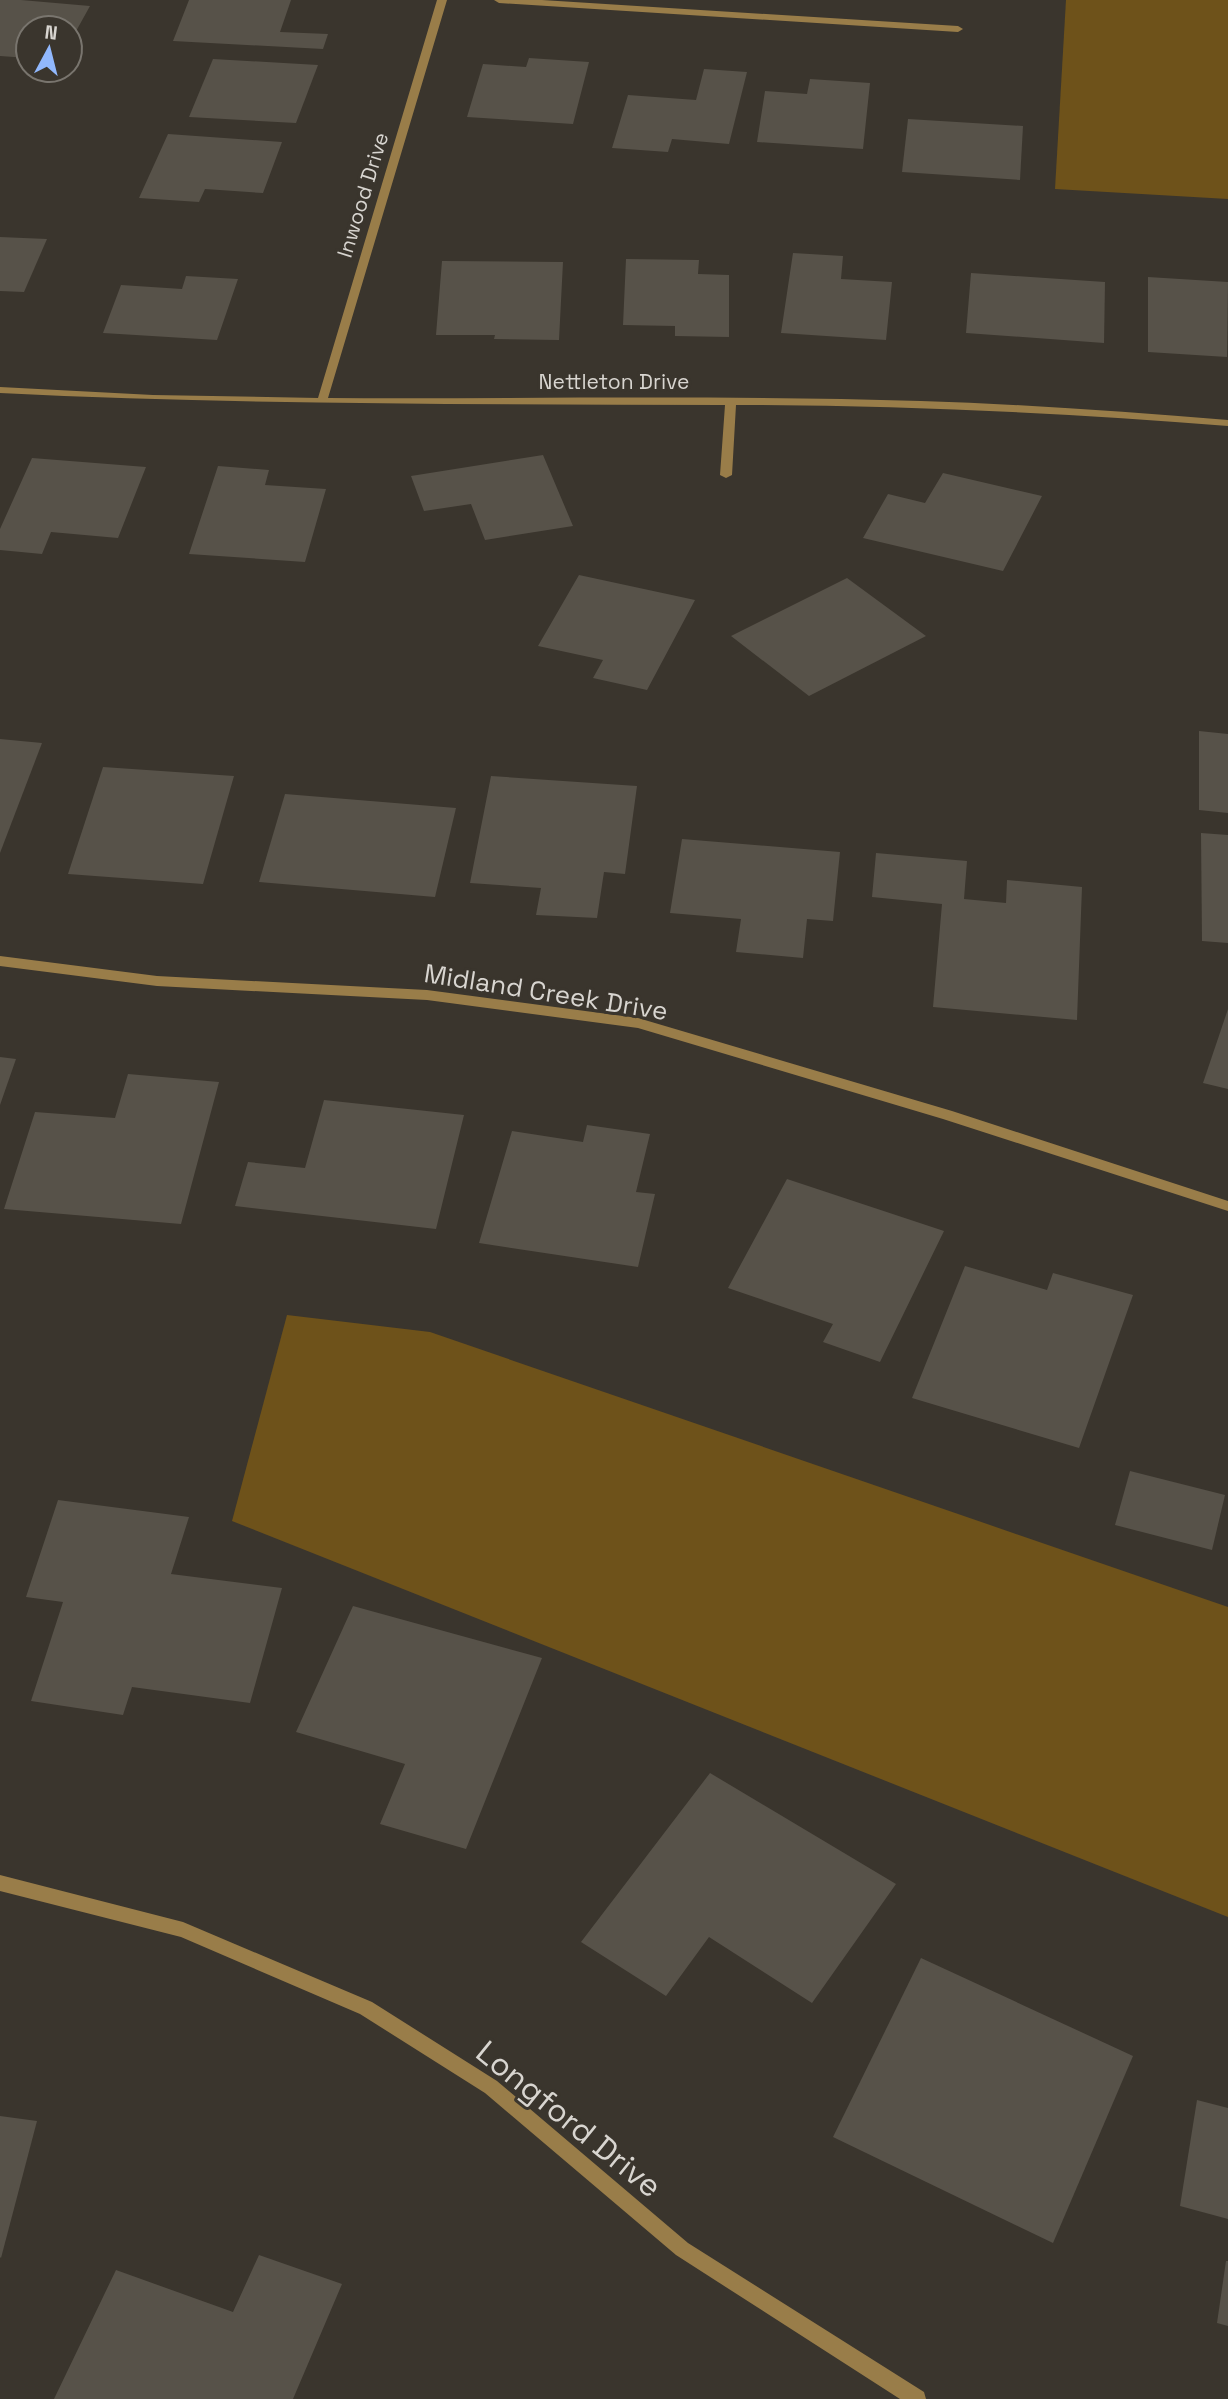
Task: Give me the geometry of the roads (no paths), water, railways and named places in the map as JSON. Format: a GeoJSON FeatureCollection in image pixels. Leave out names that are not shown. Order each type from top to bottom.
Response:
{"type":"FeatureCollection","features":[{"type":"Feature","properties":{"kind":"street","name":"Inwood Drive"},"geometry":{"type":"LineString","coordinates":[[321,401],[442,0]]}},
{"type":"Feature","properties":{"kind":"street"},"geometry":{"type":"LineString","coordinates":[[499,0],[958,29]]}},
{"type":"Feature","properties":{"kind":"street","name":"Nettleton Drive"},"geometry":{"type":"LineString","coordinates":[[0,390],[321,401],[979,405],[1228,423]]}},
{"type":"Feature","properties":{"kind":"street"},"geometry":{"type":"LineString","coordinates":[[726,475],[732,402]]}},
{"type":"Feature","properties":{"kind":"street","name":"Midland Creek Drive"},"geometry":{"type":"LineString","coordinates":[[0,961],[158,981],[427,995],[638,1023],[947,1115],[1228,1206]]}},
{"type":"Feature","properties":{"kind":"street","name":"Longford Drive"},"geometry":{"type":"LineString","coordinates":[[0,1883],[183,1930],[366,2008],[491,2087],[682,2249],[916,2399]]}}]}
